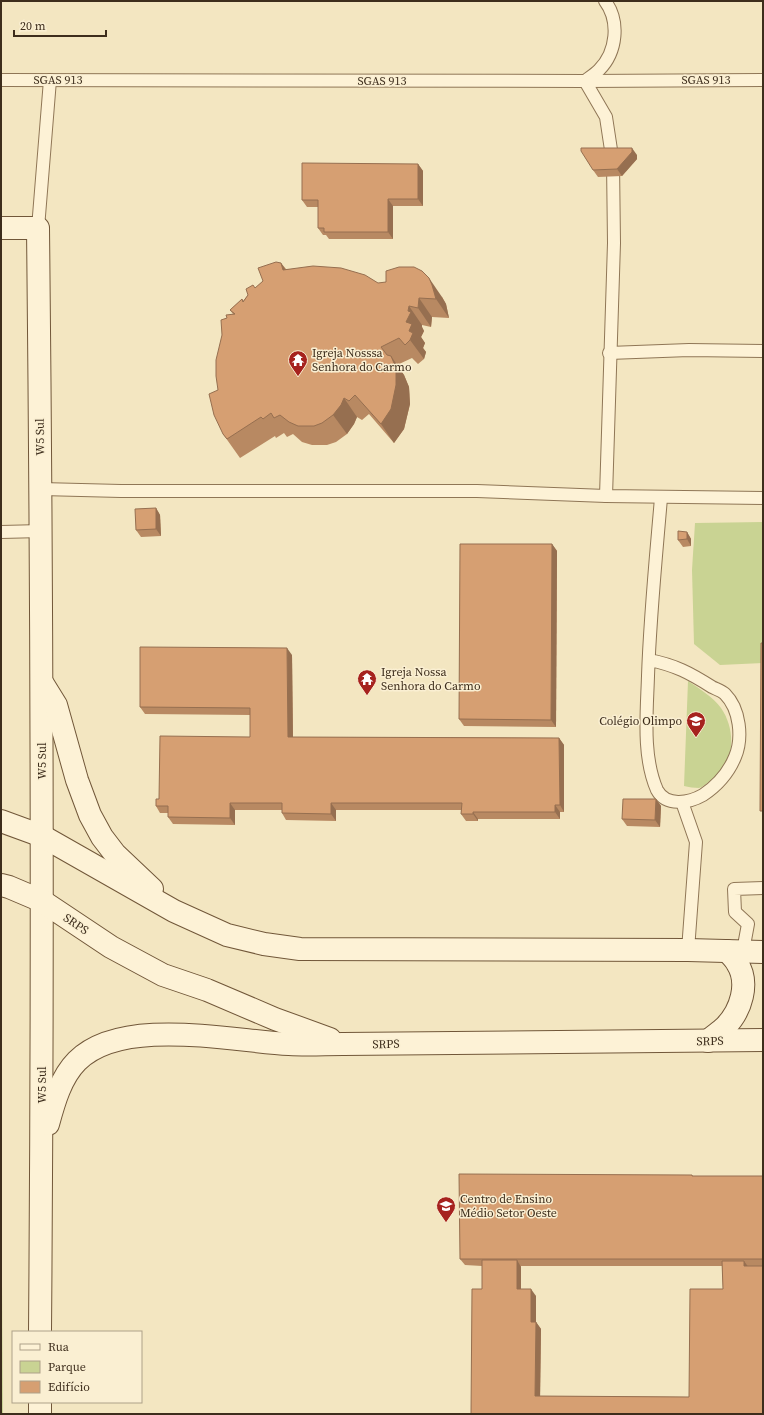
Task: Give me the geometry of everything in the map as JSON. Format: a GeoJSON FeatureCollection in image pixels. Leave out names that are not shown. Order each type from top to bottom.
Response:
{"type":"FeatureCollection","features":[{"type":"Feature","properties":{"kind":"main road"},"geometry":{"type":"LineString","coordinates":[[1,228],[38,228]]}},
{"type":"Feature","properties":{"kind":"main road","name":"W5 Sul"},"geometry":{"type":"LineString","coordinates":[[38,228],[42,531],[42,1148],[40,1331]]}},
{"type":"Feature","properties":{"kind":"main road"},"geometry":{"type":"LineString","coordinates":[[42,682],[56,705],[77,780],[90,814],[102,837],[115,854],[174,911]]}},
{"type":"Feature","properties":{"kind":"main road"},"geometry":{"type":"LineString","coordinates":[[1,821],[42,836],[174,911],[227,935],[264,944],[300,949],[688,950],[745,952],[738,964],[744,980],[744,991],[735,1014],[726,1026],[708,1041]]}},
{"type":"Feature","properties":{"kind":"main road","name":"SRPS"},"geometry":{"type":"LineString","coordinates":[[1,885],[42,901],[111,947],[164,975],[343,1044],[763,1040]]}},
{"type":"Feature","properties":{"kind":"main road"},"geometry":{"type":"LineString","coordinates":[[42,1148],[55,1100],[68,1072],[78,1060],[105,1043],[126,1038],[152,1035],[218,1036],[288,1044],[343,1044]]}},
{"type":"Feature","properties":{"kind":"main road"},"geometry":{"type":"LineString","coordinates":[[40,1403],[40,1414]]}},
{"type":"Feature","properties":{"kind":"lane"},"geometry":{"type":"LineString","coordinates":[[604,1],[608,6],[614,22],[615,39],[610,55],[600,70],[584,81],[606,117],[613,163],[614,243],[609,353],[606,496]]}},
{"type":"Feature","properties":{"kind":"lane","name":"SGAS 913"},"geometry":{"type":"LineString","coordinates":[[1,80],[763,80]]}},
{"type":"Feature","properties":{"kind":"lane"},"geometry":{"type":"LineString","coordinates":[[38,228],[50,80]]}},
{"type":"Feature","properties":{"kind":"lane"},"geometry":{"type":"LineString","coordinates":[[609,353],[689,350],[763,351]]}},
{"type":"Feature","properties":{"kind":"lane"},"geometry":{"type":"LineString","coordinates":[[41,488],[128,491],[477,491],[661,498],[763,498]]}},
{"type":"Feature","properties":{"kind":"lane"},"geometry":{"type":"LineString","coordinates":[[649,660],[666,663],[679,668],[724,693],[730,701],[739,723],[739,740],[736,754],[729,771],[711,790],[697,799],[672,802],[664,798],[658,791],[651,769],[646,734],[649,660],[661,498]]}},
{"type":"Feature","properties":{"kind":"lane"},"geometry":{"type":"LineString","coordinates":[[1,532],[42,531]]}},
{"type":"Feature","properties":{"kind":"lane"},"geometry":{"type":"LineString","coordinates":[[682,802],[696,842],[688,950]]}},
{"type":"Feature","properties":{"kind":"lane"},"geometry":{"type":"LineString","coordinates":[[745,952],[748,924],[735,912],[734,889],[763,888]]}},
{"type":"Feature","properties":{"kind":"green space"},"geometry":{"type":"Polygon","coordinates":[[[763,522],[763,663],[720,665],[694,644],[692,570],[695,523],[763,522]]]}},
{"type":"Feature","properties":{"kind":"green space"},"geometry":{"type":"Polygon","coordinates":[[[688,681],[702,690],[718,704],[730,727],[731,748],[725,766],[705,785],[699,788],[684,786],[688,681]]]}},
{"type":"Feature","properties":{"kind":"green space"},"geometry":{"type":"Polygon","coordinates":[[[2,1283],[3,1414],[1,1414],[2,1283]]]}},
{"type":"Feature","properties":{"kind":"building"},"geometry":{"type":"Polygon","coordinates":[[[581,148],[632,148],[632,152],[617,169],[593,170],[581,151],[581,148]]]}},
{"type":"Feature","properties":{"kind":"building"},"geometry":{"type":"Polygon","coordinates":[[[302,163],[418,164],[418,199],[388,199],[388,232],[324,232],[324,228],[318,228],[318,200],[302,200],[302,163]]]}},
{"type":"Feature","properties":{"kind":"building"},"geometry":{"type":"Polygon","coordinates":[[[276,262],[281,263],[283,270],[313,266],[341,268],[365,275],[378,283],[386,282],[386,271],[399,267],[414,267],[422,271],[429,278],[436,299],[419,298],[418,308],[409,306],[408,311],[411,312],[406,322],[412,324],[409,331],[413,333],[410,340],[405,345],[399,338],[381,347],[387,355],[391,356],[396,368],[396,385],[391,409],[381,424],[355,395],[349,401],[344,398],[341,405],[333,415],[322,423],[314,426],[298,426],[289,422],[280,415],[274,418],[271,413],[263,419],[261,417],[227,439],[223,434],[214,415],[209,394],[218,390],[216,360],[222,335],[221,320],[227,318],[226,315],[235,314],[230,310],[242,299],[243,302],[248,295],[246,289],[253,285],[255,288],[263,281],[258,268],[276,262]]]}},
{"type":"Feature","properties":{"kind":"building"},"geometry":{"type":"Polygon","coordinates":[[[156,508],[156,529],[136,530],[135,509],[156,508]]]}},
{"type":"Feature","properties":{"kind":"building"},"geometry":{"type":"Polygon","coordinates":[[[678,531],[687,532],[687,539],[678,540],[678,531]]]}},
{"type":"Feature","properties":{"kind":"building"},"geometry":{"type":"Polygon","coordinates":[[[460,544],[552,544],[551,720],[459,719],[460,544]]]}},
{"type":"Feature","properties":{"kind":"building"},"geometry":{"type":"Polygon","coordinates":[[[761,643],[763,643],[763,811],[760,811],[761,643]]]}},
{"type":"Feature","properties":{"kind":"building"},"geometry":{"type":"Polygon","coordinates":[[[140,647],[287,648],[288,737],[559,738],[560,805],[555,805],[555,812],[473,812],[473,814],[461,814],[462,803],[331,803],[331,814],[282,813],[282,803],[230,803],[230,818],[168,817],[168,806],[156,806],[156,799],[159,799],[160,736],[250,737],[250,708],[140,707],[140,647]]]}},
{"type":"Feature","properties":{"kind":"building"},"geometry":{"type":"Polygon","coordinates":[[[623,799],[656,799],[655,820],[622,819],[623,799]]]}},
{"type":"Feature","properties":{"kind":"building"},"geometry":{"type":"Polygon","coordinates":[[[459,1174],[763,1176],[763,1259],[460,1259],[459,1174]]]}},
{"type":"Feature","properties":{"kind":"building"},"geometry":{"type":"Polygon","coordinates":[[[482,1260],[517,1260],[517,1289],[531,1289],[531,1322],[536,1322],[535,1396],[689,1397],[690,1289],[723,1289],[722,1261],[744,1261],[744,1266],[763,1266],[763,1414],[471,1414],[472,1289],[482,1289],[482,1260]]]}},
{"type":"Feature","properties":{"kind":"place","name":"Igreja Nosssa Senhora do Carmo"},"geometry":{"type":"Point","coordinates":[298,377]}},
{"type":"Feature","properties":{"kind":"place","name":"Igreja Nossa Senhora do Carmo"},"geometry":{"type":"Point","coordinates":[367,696]}},
{"type":"Feature","properties":{"kind":"place","name":"Colégio Olimpo"},"geometry":{"type":"Point","coordinates":[696,738]}},
{"type":"Feature","properties":{"kind":"place","name":"Centro de Ensino Médio Setor Oeste"},"geometry":{"type":"Point","coordinates":[446,1223]}}]}
